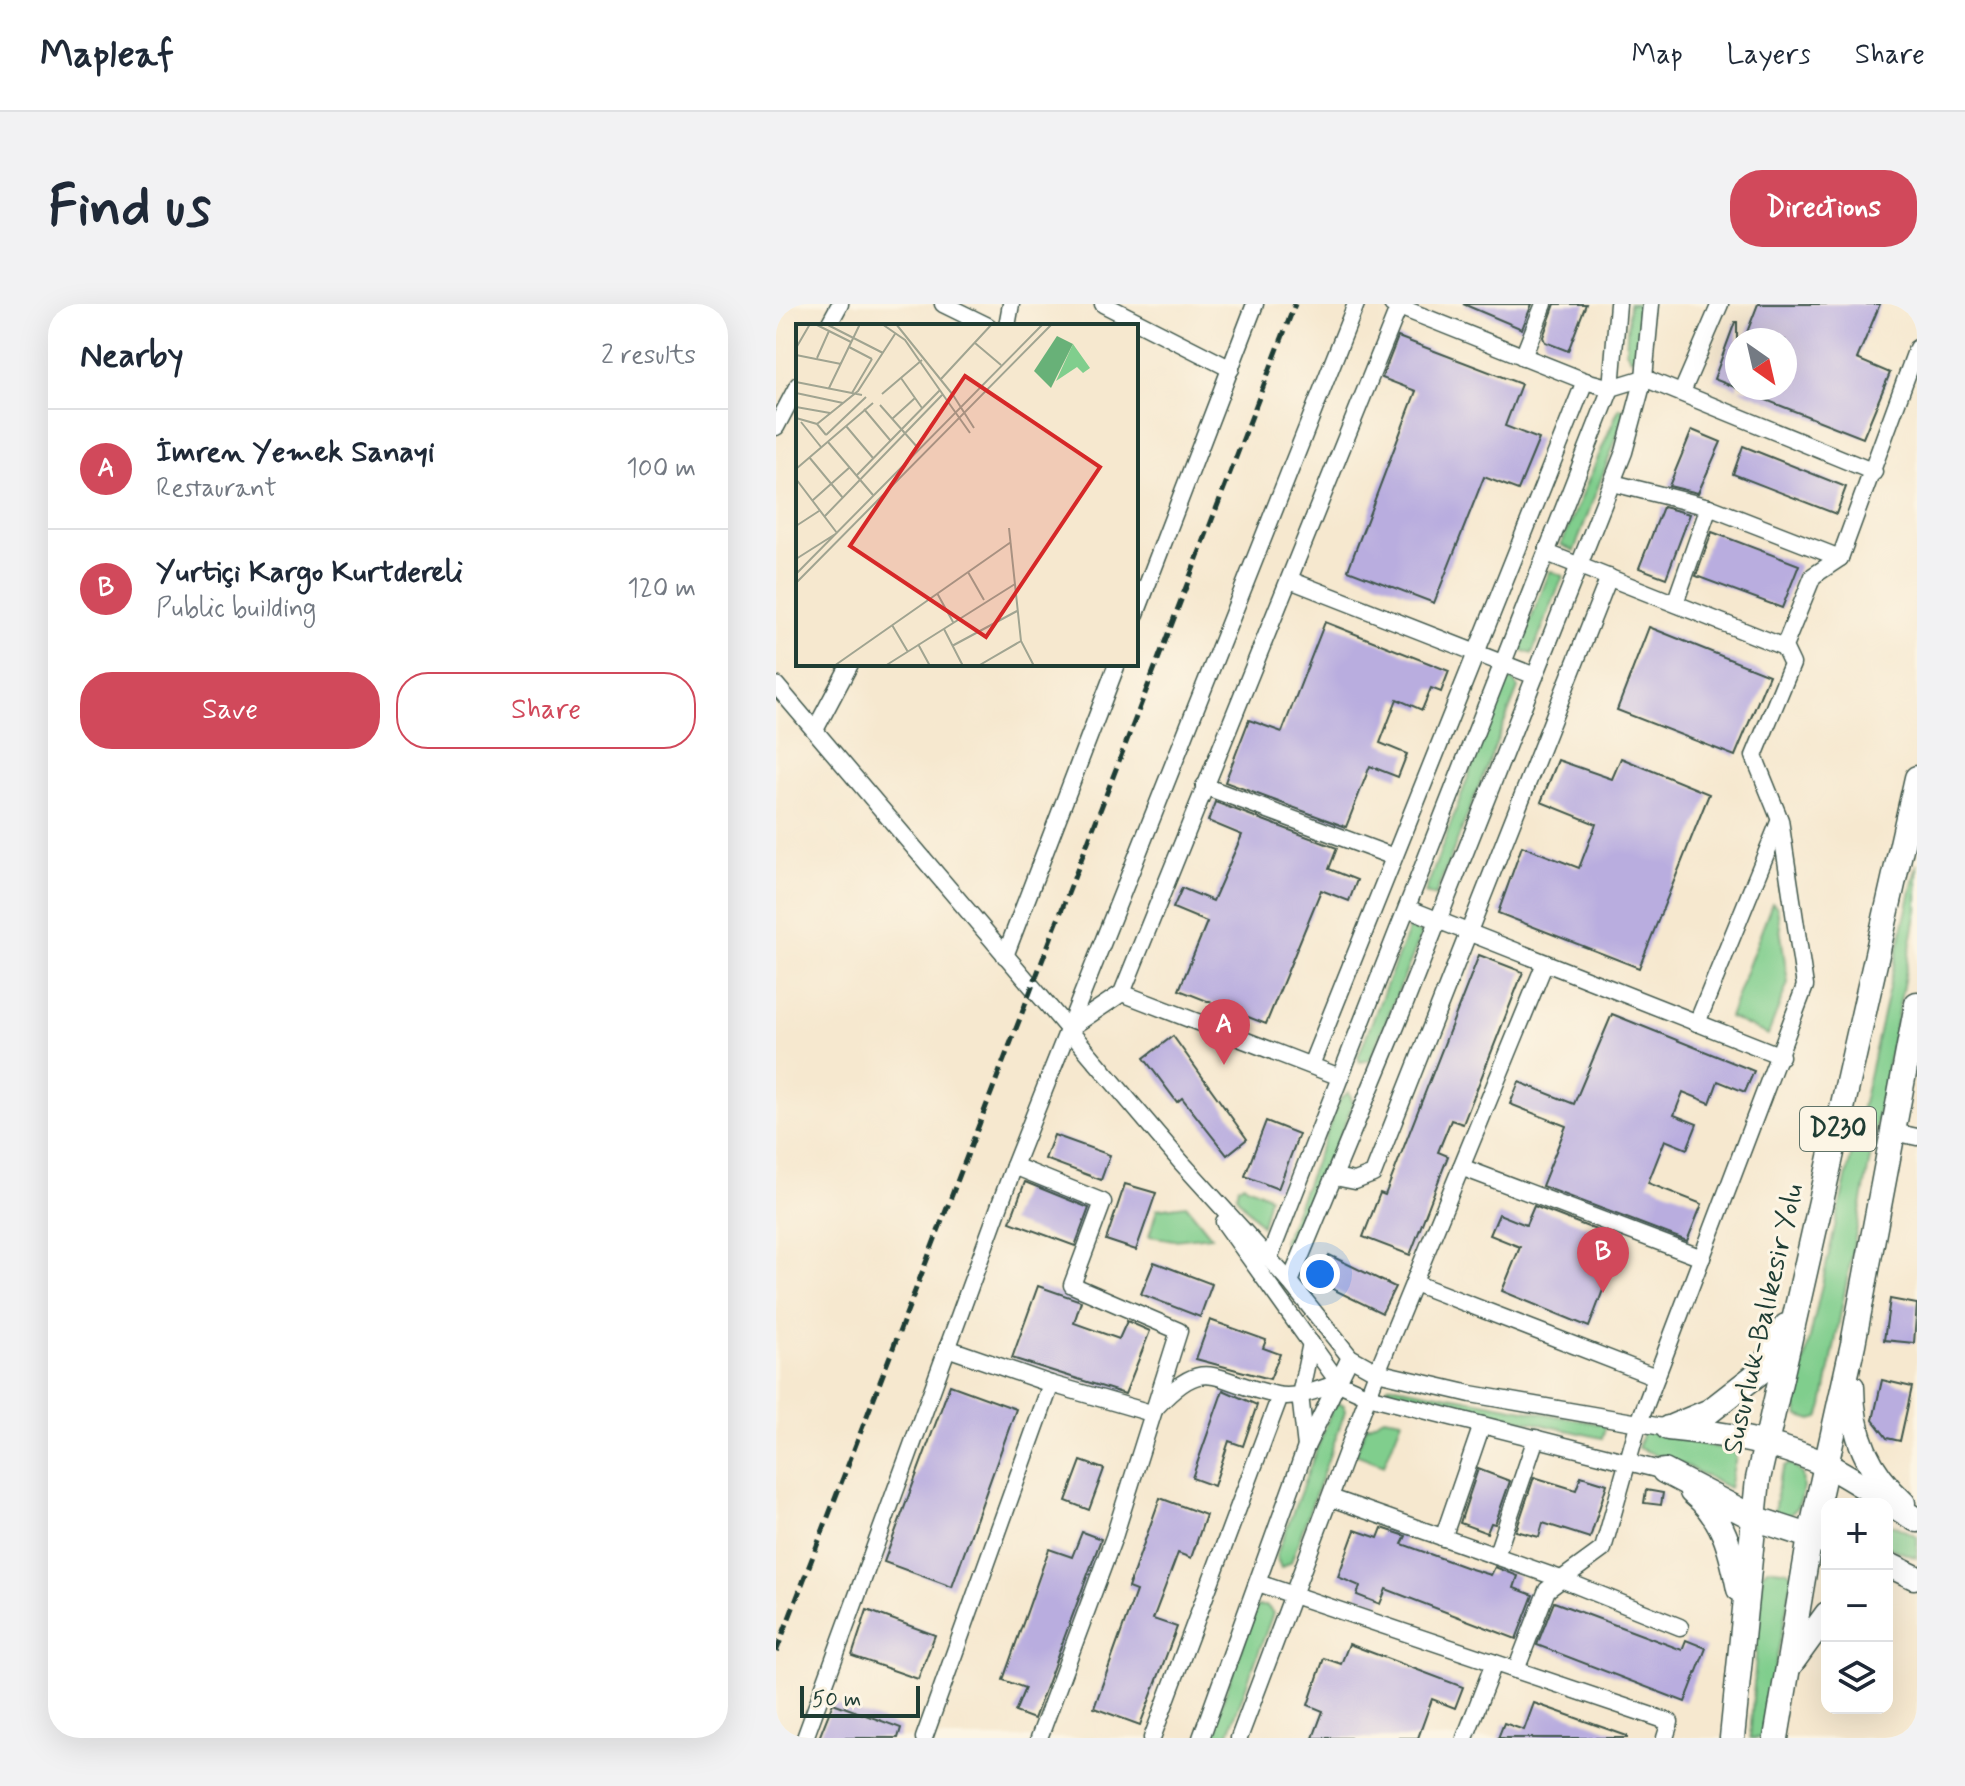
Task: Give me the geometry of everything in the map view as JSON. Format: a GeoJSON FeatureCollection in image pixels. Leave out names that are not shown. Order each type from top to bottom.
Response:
{"type":"FeatureCollection","features":[{"type":"Feature","properties":{"kind":"highway","name":"Susurluk-Balıkesir Yolu"},"geometry":{"type":"LineString","coordinates":[[1732,1738],[1743,1611],[1766,1444],[1917,778]]}},
{"type":"Feature","properties":{"kind":"highway","name":"D230"},"geometry":{"type":"LineString","coordinates":[[1776,1738],[1787,1670],[1818,1540],[1826,1465],[1905,1134],[1917,1004]]}},
{"type":"Feature","properties":{"kind":"highway"},"geometry":{"type":"LineString","coordinates":[[1668,1428],[1710,1411],[1760,1372],[1798,1303]]}},
{"type":"Feature","properties":{"kind":"highway"},"geometry":{"type":"LineString","coordinates":[[1853,1344],[1852,1407],[1858,1440],[1878,1476],[1917,1517]]}},
{"type":"Feature","properties":{"kind":"highway"},"geometry":{"type":"LineString","coordinates":[[1668,1428],[1713,1432],[1766,1444],[1826,1465],[1917,1517]]}},
{"type":"Feature","properties":{"kind":"highway"},"geometry":{"type":"LineString","coordinates":[[1664,1471],[1754,1518],[1818,1540]]}},
{"type":"Feature","properties":{"kind":"highway"},"geometry":{"type":"LineString","coordinates":[[1664,1471],[1715,1513],[1731,1546],[1743,1611]]}},
{"type":"Feature","properties":{"kind":"highway"},"geometry":{"type":"LineString","coordinates":[[1893,1567],[1914,1577],[1893,1578]]}},
{"type":"Feature","properties":{"kind":"highway"},"geometry":{"type":"LineString","coordinates":[[1787,1670],[1821,1622]]}},
{"type":"Feature","properties":{"kind":"street"},"geometry":{"type":"LineString","coordinates":[[829,324],[840,304]]}},
{"type":"Feature","properties":{"kind":"street"},"geometry":{"type":"LineString","coordinates":[[943,304],[984,324]]}},
{"type":"Feature","properties":{"kind":"street"},"geometry":{"type":"LineString","coordinates":[[1007,324],[1011,304]]}},
{"type":"Feature","properties":{"kind":"street"},"geometry":{"type":"LineString","coordinates":[[1103,304],[1231,369]]}},
{"type":"Feature","properties":{"kind":"street"},"geometry":{"type":"LineString","coordinates":[[1138,609],[1255,304]]}},
{"type":"Feature","properties":{"kind":"street"},"geometry":{"type":"LineString","coordinates":[[805,1738],[1014,1166],[1356,304]]}},
{"type":"Feature","properties":{"kind":"street"},"geometry":{"type":"LineString","coordinates":[[1523,357],[1544,304]]}},
{"type":"Feature","properties":{"kind":"street"},"geometry":{"type":"LineString","coordinates":[[1269,1258],[1611,388],[1618,304]]}},
{"type":"Feature","properties":{"kind":"street"},"geometry":{"type":"LineString","coordinates":[[1290,1282],[1439,920],[1613,483],[1638,408],[1651,304]]}},
{"type":"Feature","properties":{"kind":"street"},"geometry":{"type":"LineString","coordinates":[[1682,392],[1720,304]]}},
{"type":"Feature","properties":{"kind":"street"},"geometry":{"type":"LineString","coordinates":[[1070,1028],[1122,993],[1290,580],[1395,306],[1585,381],[1611,388],[1644,378],[1874,472]]}},
{"type":"Feature","properties":{"kind":"street"},"geometry":{"type":"LineString","coordinates":[[1784,647],[1813,576],[1840,558],[1917,348]]}},
{"type":"Feature","properties":{"kind":"street"},"geometry":{"type":"LineString","coordinates":[[1311,1065],[1585,381]]}},
{"type":"Feature","properties":{"kind":"street"},"geometry":{"type":"LineString","coordinates":[[776,427],[796,389]]}},
{"type":"Feature","properties":{"kind":"street"},"geometry":{"type":"LineString","coordinates":[[1613,483],[1709,507],[1840,558]]}},
{"type":"Feature","properties":{"kind":"street"},"geometry":{"type":"LineString","coordinates":[[1675,603],[1709,507]]}},
{"type":"Feature","properties":{"kind":"street"},"geometry":{"type":"LineString","coordinates":[[1516,1670],[1547,1590],[1603,1549],[1638,1425],[1781,1056],[1805,986],[1780,820],[1754,756],[1792,664],[1784,647],[1547,553]]}},
{"type":"Feature","properties":{"kind":"street"},"geometry":{"type":"LineString","coordinates":[[1335,1177],[1355,1181],[1373,1174],[1609,577]]}},
{"type":"Feature","properties":{"kind":"street"},"geometry":{"type":"LineString","coordinates":[[1290,580],[1535,676]]}},
{"type":"Feature","properties":{"kind":"street"},"geometry":{"type":"LineString","coordinates":[[815,730],[849,666]]}},
{"type":"Feature","properties":{"kind":"street"},"geometry":{"type":"LineString","coordinates":[[1005,956],[1116,666]]}},
{"type":"Feature","properties":{"kind":"street"},"geometry":{"type":"LineString","coordinates":[[776,685],[1181,1162],[1290,1282],[1350,1357],[1377,1372],[1638,1425],[1668,1428]]}},
{"type":"Feature","properties":{"kind":"street"},"geometry":{"type":"LineString","coordinates":[[1204,786],[1394,857]]}},
{"type":"Feature","properties":{"kind":"street"},"geometry":{"type":"LineString","coordinates":[[1697,1023],[1780,820]]}},
{"type":"Feature","properties":{"kind":"street"},"geometry":{"type":"LineString","coordinates":[[1407,908],[1781,1056]]}},
{"type":"Feature","properties":{"kind":"street"},"geometry":{"type":"LineString","coordinates":[[1239,1738],[1377,1372],[1545,963]]}},
{"type":"Feature","properties":{"kind":"street"},"geometry":{"type":"LineString","coordinates":[[1122,993],[1340,1077]]}},
{"type":"Feature","properties":{"kind":"street"},"geometry":{"type":"LineString","coordinates":[[1181,1162],[1339,1383],[1368,1396],[1664,1471]]}},
{"type":"Feature","properties":{"kind":"street"},"geometry":{"type":"LineString","coordinates":[[1014,1166],[1103,1202],[1072,1285],[1179,1331],[1114,1537],[1039,1738]]}},
{"type":"Feature","properties":{"kind":"street"},"geometry":{"type":"LineString","coordinates":[[1461,1167],[1702,1258]]}},
{"type":"Feature","properties":{"kind":"street"},"geometry":{"type":"LineString","coordinates":[[1414,1283],[1656,1377]]}},
{"type":"Feature","properties":{"kind":"street"},"geometry":{"type":"LineString","coordinates":[[1306,1447],[1300,1395],[1311,1343]]}},
{"type":"Feature","properties":{"kind":"street"},"geometry":{"type":"LineString","coordinates":[[947,1348],[1051,1384],[1151,1413]]}},
{"type":"Feature","properties":{"kind":"street"},"geometry":{"type":"LineString","coordinates":[[1201,1738],[1306,1447],[1350,1357]]}},
{"type":"Feature","properties":{"kind":"street"},"geometry":{"type":"LineString","coordinates":[[1151,1413],[1175,1385],[1205,1373],[1280,1396],[1300,1395],[1339,1383]]}},
{"type":"Feature","properties":{"kind":"street"},"geometry":{"type":"LineString","coordinates":[[924,1738],[1051,1384]]}},
{"type":"Feature","properties":{"kind":"street"},"geometry":{"type":"LineString","coordinates":[[1152,1738],[1280,1396]]}},
{"type":"Feature","properties":{"kind":"street"},"geometry":{"type":"LineString","coordinates":[[1443,1538],[1482,1425]]}},
{"type":"Feature","properties":{"kind":"street"},"geometry":{"type":"LineString","coordinates":[[1496,1556],[1536,1438]]}},
{"type":"Feature","properties":{"kind":"street"},"geometry":{"type":"LineString","coordinates":[[1331,1498],[1561,1579],[1680,1627]]}},
{"type":"Feature","properties":{"kind":"street"},"geometry":{"type":"LineString","coordinates":[[1258,1583],[1670,1722],[1665,1738]]}},
{"type":"Feature","properties":{"kind":"street"},"geometry":{"type":"LineString","coordinates":[[1465,1738],[1494,1663]]}},
{"type":"Feature","properties":{"kind":"green space"},"geometry":{"type":"Polygon","coordinates":[[[1629,304],[1642,304],[1639,353],[1631,358],[1626,351],[1629,304]]]}},
{"type":"Feature","properties":{"kind":"green space"},"geometry":{"type":"Polygon","coordinates":[[[1619,408],[1623,409],[1624,418],[1574,551],[1561,545],[1619,408]]]}},
{"type":"Feature","properties":{"kind":"green space"},"geometry":{"type":"Polygon","coordinates":[[[1550,571],[1563,576],[1532,654],[1519,649],[1550,571]]]}},
{"type":"Feature","properties":{"kind":"green space"},"geometry":{"type":"Polygon","coordinates":[[[1512,679],[1518,688],[1435,896],[1425,893],[1503,683],[1512,679]]]}},
{"type":"Feature","properties":{"kind":"green space"},"geometry":{"type":"Polygon","coordinates":[[[1917,864],[1917,909],[1909,954],[1823,1406],[1819,1418],[1812,1420],[1799,1416],[1795,1404],[1917,864]]]}},
{"type":"Feature","properties":{"kind":"green space"},"geometry":{"type":"Polygon","coordinates":[[[1772,903],[1777,907],[1788,983],[1768,1035],[1729,1017],[1772,903]]]}},
{"type":"Feature","properties":{"kind":"green space"},"geometry":{"type":"Polygon","coordinates":[[[1409,928],[1422,933],[1370,1060],[1360,1062],[1358,1057],[1409,928]]]}},
{"type":"Feature","properties":{"kind":"green space"},"geometry":{"type":"Polygon","coordinates":[[[1349,1092],[1353,1103],[1295,1248],[1287,1249],[1283,1242],[1340,1099],[1349,1092]]]}},
{"type":"Feature","properties":{"kind":"green space"},"geometry":{"type":"Polygon","coordinates":[[[1243,1184],[1269,1196],[1262,1226],[1236,1196],[1238,1186],[1243,1184]]]}},
{"type":"Feature","properties":{"kind":"green space"},"geometry":{"type":"Polygon","coordinates":[[[1186,1205],[1211,1236],[1174,1240],[1149,1236],[1157,1209],[1186,1205]]]}},
{"type":"Feature","properties":{"kind":"green space"},"geometry":{"type":"Polygon","coordinates":[[[1390,1385],[1606,1425],[1602,1438],[1392,1391],[1387,1387],[1390,1385]]]}},
{"type":"Feature","properties":{"kind":"green space"},"geometry":{"type":"Polygon","coordinates":[[[1338,1403],[1344,1405],[1345,1412],[1291,1562],[1281,1568],[1276,1556],[1333,1407],[1338,1403]]]}},
{"type":"Feature","properties":{"kind":"green space"},"geometry":{"type":"Polygon","coordinates":[[[1384,1417],[1402,1420],[1384,1465],[1355,1454],[1366,1427],[1384,1417]]]}},
{"type":"Feature","properties":{"kind":"green space"},"geometry":{"type":"Polygon","coordinates":[[[1643,1431],[1733,1451],[1736,1457],[1729,1488],[1686,1466],[1638,1448],[1643,1431]]]}},
{"type":"Feature","properties":{"kind":"green space"},"geometry":{"type":"Polygon","coordinates":[[[1791,1464],[1802,1474],[1803,1488],[1798,1506],[1783,1520],[1774,1513],[1779,1479],[1785,1466],[1791,1464]]]}},
{"type":"Feature","properties":{"kind":"green space"},"geometry":{"type":"Polygon","coordinates":[[[1893,1525],[1917,1536],[1917,1558],[1893,1549],[1893,1525]]]}},
{"type":"Feature","properties":{"kind":"green space"},"geometry":{"type":"Polygon","coordinates":[[[1767,1568],[1788,1571],[1793,1576],[1761,1738],[1750,1738],[1762,1574],[1767,1568]]]}},
{"type":"Feature","properties":{"kind":"green space"},"geometry":{"type":"Polygon","coordinates":[[[1257,1606],[1267,1606],[1273,1613],[1227,1738],[1209,1738],[1257,1606]]]}},
{"type":"Feature","properties":{"kind":"building"},"geometry":{"type":"Polygon","coordinates":[[[1463,304],[1532,304],[1522,329],[1463,304]]]}},
{"type":"Feature","properties":{"kind":"building"},"geometry":{"type":"Polygon","coordinates":[[[1555,304],[1586,304],[1568,351],[1545,342],[1543,337],[1555,304]]]}},
{"type":"Feature","properties":{"kind":"building"},"geometry":{"type":"Polygon","coordinates":[[[1758,304],[1880,304],[1857,359],[1890,373],[1863,438],[1766,400],[1797,400],[1797,328],[1749,328],[1758,304]]]}},
{"type":"Feature","properties":{"kind":"building"},"geometry":{"type":"Polygon","coordinates":[[[1398,337],[1521,384],[1505,426],[1539,439],[1518,490],[1484,477],[1434,603],[1348,570],[1416,391],[1382,378],[1398,337]]]}},
{"type":"Feature","properties":{"kind":"building"},"geometry":{"type":"Polygon","coordinates":[[[1725,349],[1725,383],[1714,379],[1725,349]]]}},
{"type":"Feature","properties":{"kind":"building"},"geometry":{"type":"Polygon","coordinates":[[[1692,430],[1721,442],[1698,493],[1669,486],[1692,430]]]}},
{"type":"Feature","properties":{"kind":"building"},"geometry":{"type":"Polygon","coordinates":[[[1743,446],[1846,487],[1836,514],[1733,474],[1743,446]]]}},
{"type":"Feature","properties":{"kind":"building"},"geometry":{"type":"Polygon","coordinates":[[[1663,507],[1690,514],[1666,578],[1639,568],[1663,507]]]}},
{"type":"Feature","properties":{"kind":"building"},"geometry":{"type":"Polygon","coordinates":[[[1712,532],[1799,565],[1782,608],[1696,576],[1712,532]]]}},
{"type":"Feature","properties":{"kind":"building"},"geometry":{"type":"Polygon","coordinates":[[[1325,622],[1449,671],[1441,692],[1431,688],[1422,710],[1397,699],[1380,743],[1407,754],[1398,777],[1370,766],[1346,827],[1225,782],[1249,720],[1282,732],[1325,622]]]}},
{"type":"Feature","properties":{"kind":"building"},"geometry":{"type":"Polygon","coordinates":[[[1649,627],[1769,675],[1735,756],[1617,710],[1649,627]]]}},
{"type":"Feature","properties":{"kind":"building"},"geometry":{"type":"Polygon","coordinates":[[[1621,758],[1709,794],[1639,968],[1498,913],[1522,846],[1579,868],[1596,824],[1541,802],[1558,760],[1612,779],[1621,758]]]}},
{"type":"Feature","properties":{"kind":"building"},"geometry":{"type":"Polygon","coordinates":[[[1215,802],[1337,848],[1329,869],[1357,880],[1349,901],[1321,890],[1266,1024],[1179,990],[1207,922],[1173,908],[1182,888],[1213,901],[1242,835],[1208,821],[1215,802]]]}},
{"type":"Feature","properties":{"kind":"building"},"geometry":{"type":"Polygon","coordinates":[[[1479,955],[1523,972],[1463,1124],[1451,1120],[1438,1152],[1448,1156],[1410,1255],[1363,1237],[1380,1193],[1385,1195],[1479,955]]]}},
{"type":"Feature","properties":{"kind":"building"},"geometry":{"type":"Polygon","coordinates":[[[1612,1014],[1754,1071],[1745,1092],[1718,1081],[1710,1103],[1683,1092],[1674,1115],[1697,1124],[1687,1149],[1665,1140],[1648,1183],[1702,1204],[1687,1241],[1542,1186],[1566,1126],[1510,1104],[1519,1082],[1574,1104],[1612,1014]]]}},
{"type":"Feature","properties":{"kind":"building"},"geometry":{"type":"Polygon","coordinates":[[[1173,1036],[1247,1139],[1227,1155],[1182,1098],[1177,1102],[1144,1058],[1173,1036]]]}},
{"type":"Feature","properties":{"kind":"building"},"geometry":{"type":"Polygon","coordinates":[[[1266,1121],[1299,1134],[1278,1189],[1245,1176],[1266,1121]]]}},
{"type":"Feature","properties":{"kind":"building"},"geometry":{"type":"Polygon","coordinates":[[[1054,1135],[1110,1155],[1101,1180],[1045,1159],[1054,1135]]]}},
{"type":"Feature","properties":{"kind":"building"},"geometry":{"type":"Polygon","coordinates":[[[1025,1182],[1089,1208],[1075,1246],[1010,1222],[1025,1182]]]}},
{"type":"Feature","properties":{"kind":"building"},"geometry":{"type":"Polygon","coordinates":[[[1125,1184],[1156,1193],[1136,1250],[1106,1240],[1125,1184]]]}},
{"type":"Feature","properties":{"kind":"building"},"geometry":{"type":"Polygon","coordinates":[[[1534,1206],[1622,1240],[1589,1327],[1502,1291],[1520,1247],[1490,1235],[1499,1214],[1526,1225],[1534,1206]]]}},
{"type":"Feature","properties":{"kind":"building"},"geometry":{"type":"Polygon","coordinates":[[[1329,1255],[1395,1287],[1382,1313],[1316,1281],[1329,1255]]]}},
{"type":"Feature","properties":{"kind":"building"},"geometry":{"type":"Polygon","coordinates":[[[1154,1262],[1212,1284],[1200,1317],[1141,1294],[1154,1262]]]}},
{"type":"Feature","properties":{"kind":"building"},"geometry":{"type":"Polygon","coordinates":[[[1038,1286],[1081,1301],[1074,1323],[1119,1339],[1127,1321],[1150,1331],[1125,1394],[1012,1358],[1038,1286]]]}},
{"type":"Feature","properties":{"kind":"building"},"geometry":{"type":"Polygon","coordinates":[[[1890,1299],[1917,1304],[1914,1343],[1884,1340],[1890,1299]]]}},
{"type":"Feature","properties":{"kind":"building"},"geometry":{"type":"Polygon","coordinates":[[[1210,1320],[1266,1340],[1263,1348],[1280,1354],[1270,1379],[1196,1359],[1210,1320]]]}},
{"type":"Feature","properties":{"kind":"building"},"geometry":{"type":"Polygon","coordinates":[[[1882,1380],[1912,1387],[1900,1441],[1887,1438],[1873,1420],[1882,1380]]]}},
{"type":"Feature","properties":{"kind":"building"},"geometry":{"type":"Polygon","coordinates":[[[950,1385],[1016,1409],[952,1587],[884,1562],[950,1385]]]}},
{"type":"Feature","properties":{"kind":"building"},"geometry":{"type":"Polygon","coordinates":[[[1223,1390],[1257,1405],[1243,1446],[1229,1441],[1214,1486],[1192,1478],[1223,1390]]]}},
{"type":"Feature","properties":{"kind":"building"},"geometry":{"type":"Polygon","coordinates":[[[1081,1461],[1104,1469],[1089,1510],[1066,1501],[1081,1461]]]}},
{"type":"Feature","properties":{"kind":"building"},"geometry":{"type":"Polygon","coordinates":[[[1478,1469],[1510,1481],[1495,1524],[1491,1523],[1487,1533],[1460,1523],[1478,1469]]]}},
{"type":"Feature","properties":{"kind":"building"},"geometry":{"type":"Polygon","coordinates":[[[1581,1476],[1607,1484],[1590,1538],[1543,1523],[1539,1537],[1516,1531],[1534,1477],[1576,1490],[1581,1476]]]}},
{"type":"Feature","properties":{"kind":"building"},"geometry":{"type":"Polygon","coordinates":[[[1646,1490],[1663,1493],[1661,1505],[1644,1503],[1646,1490]]]}},
{"type":"Feature","properties":{"kind":"building"},"geometry":{"type":"Polygon","coordinates":[[[1160,1498],[1206,1515],[1191,1558],[1178,1553],[1153,1619],[1177,1627],[1140,1725],[1094,1708],[1136,1591],[1128,1588],[1160,1498]]]}},
{"type":"Feature","properties":{"kind":"building"},"geometry":{"type":"Polygon","coordinates":[[[1382,1528],[1406,1536],[1402,1544],[1468,1568],[1491,1575],[1495,1567],[1518,1576],[1514,1588],[1533,1595],[1516,1639],[1386,1589],[1380,1604],[1357,1595],[1360,1586],[1338,1577],[1355,1530],[1378,1538],[1382,1528]]]}},
{"type":"Feature","properties":{"kind":"building"},"geometry":{"type":"Polygon","coordinates":[[[1082,1532],[1101,1539],[1034,1719],[1015,1712],[1025,1688],[1003,1680],[1049,1549],[1072,1557],[1082,1532]]]}},
{"type":"Feature","properties":{"kind":"building"},"geometry":{"type":"Polygon","coordinates":[[[1554,1602],[1682,1650],[1686,1640],[1706,1648],[1685,1702],[1537,1645],[1554,1602]]]}},
{"type":"Feature","properties":{"kind":"building"},"geometry":{"type":"Polygon","coordinates":[[[867,1610],[935,1635],[918,1679],[852,1656],[867,1610]]]}},
{"type":"Feature","properties":{"kind":"building"},"geometry":{"type":"Polygon","coordinates":[[[1349,1644],[1463,1687],[1455,1708],[1432,1699],[1418,1738],[1313,1738],[1323,1711],[1308,1705],[1324,1658],[1341,1664],[1349,1644]]]}},
{"type":"Feature","properties":{"kind":"building"},"geometry":{"type":"Polygon","coordinates":[[[833,1703],[901,1728],[898,1738],[819,1738],[833,1703]]]}},
{"type":"Feature","properties":{"kind":"building"},"geometry":{"type":"Polygon","coordinates":[[[1534,1703],[1627,1738],[1498,1738],[1504,1723],[1524,1730],[1534,1703]]]}},
{"type":"Feature","properties":{"kind":"railway"},"geometry":{"type":"LineString","coordinates":[[776,1652],[1295,304]]}},
{"type":"Feature","properties":{"kind":"place","name":"İmren Yemek Sanayi"},"geometry":{"type":"Point","coordinates":[1224,1065]}},
{"type":"Feature","properties":{"kind":"place","name":"Yurtiçi Kargo Kurtdereli"},"geometry":{"type":"Point","coordinates":[1603,1293]}}]}
